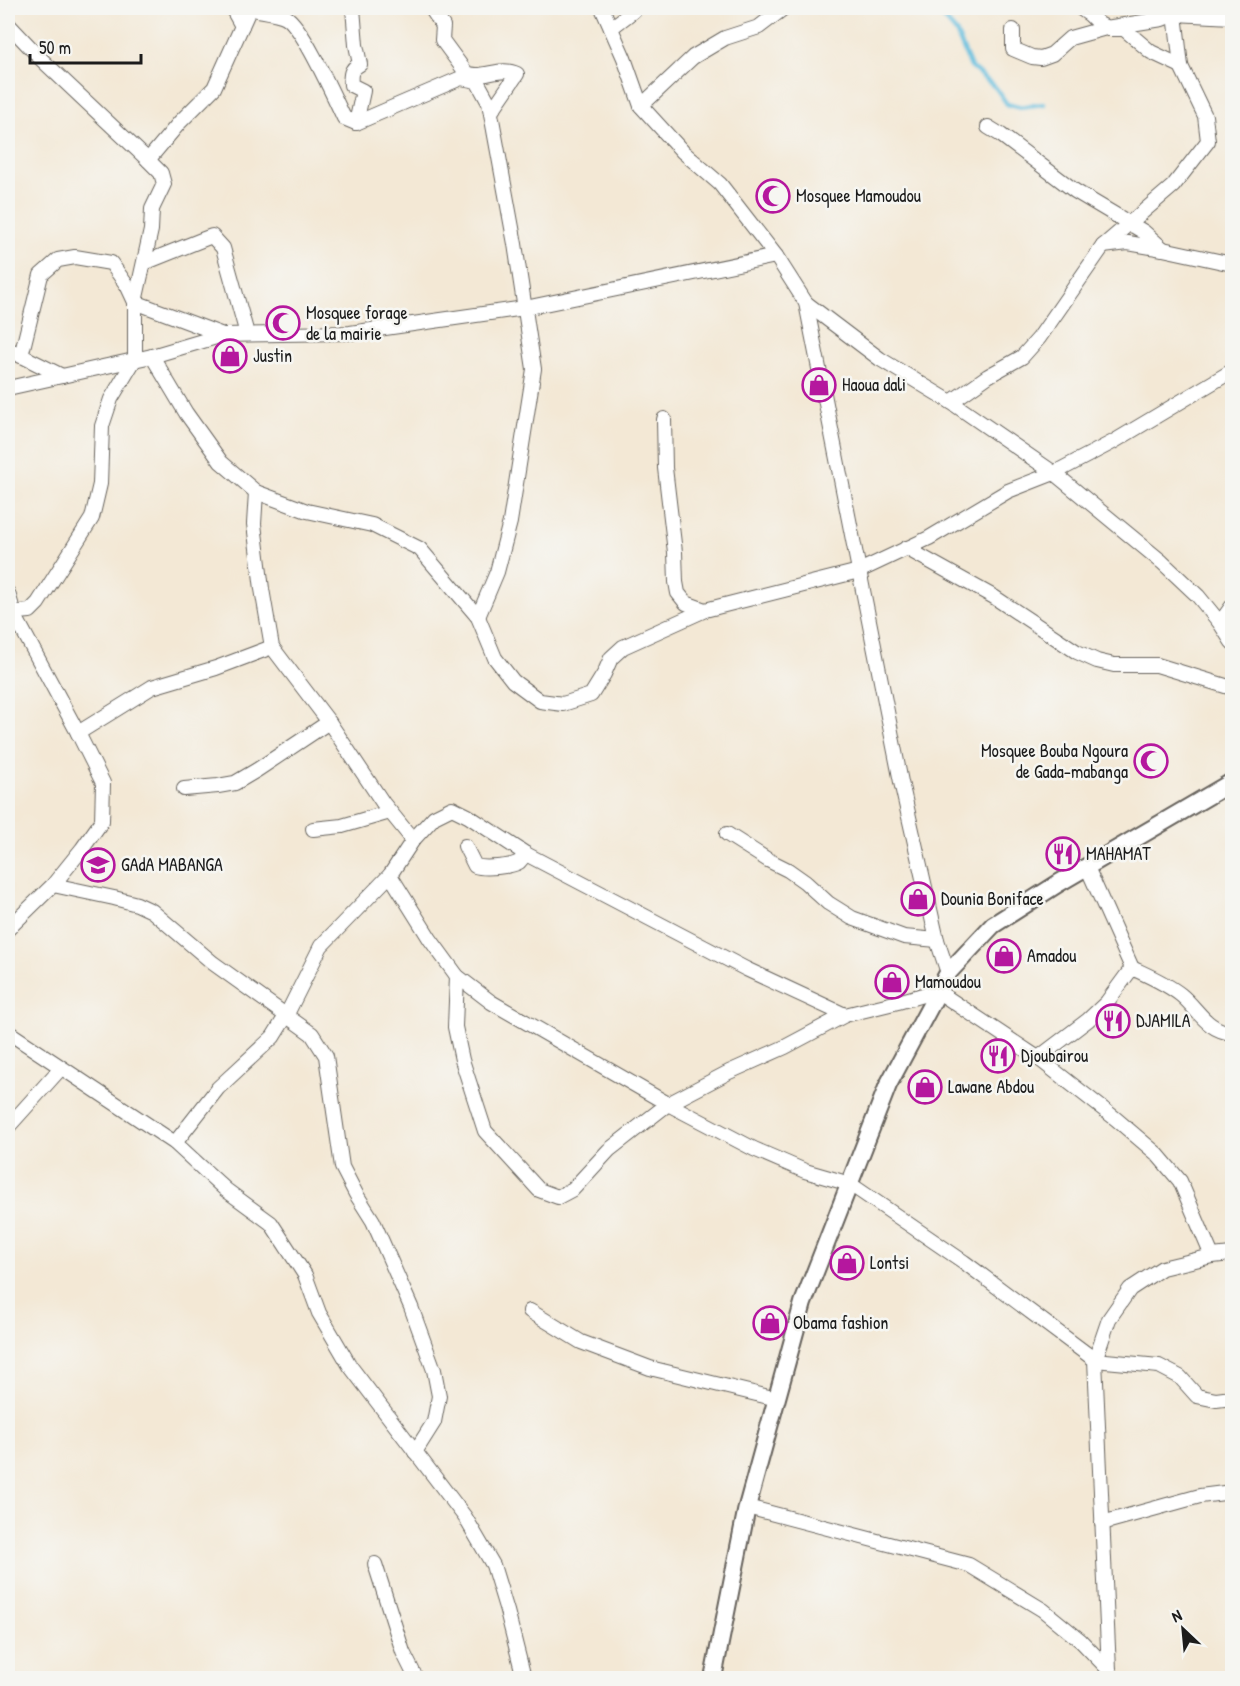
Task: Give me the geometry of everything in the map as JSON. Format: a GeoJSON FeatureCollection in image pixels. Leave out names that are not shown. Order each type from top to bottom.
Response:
{"type":"FeatureCollection","features":[{"type":"Feature","properties":{"kind":"street"},"geometry":{"type":"LineString","coordinates":[[232,8],[242,26]]}},
{"type":"Feature","properties":{"kind":"street"},"geometry":{"type":"LineString","coordinates":[[148,160],[180,122],[214,88],[249,8],[285,17],[296,27],[315,58],[344,118],[356,123],[461,78],[477,81],[489,103],[491,112],[534,369],[510,522],[497,572],[478,616]]}},
{"type":"Feature","properties":{"kind":"street"},"geometry":{"type":"LineString","coordinates":[[354,8],[356,45],[360,64],[354,67],[350,75],[351,85],[363,92],[356,123]]}},
{"type":"Feature","properties":{"kind":"street"},"geometry":{"type":"LineString","coordinates":[[431,8],[443,26],[442,40],[467,74],[512,71],[517,74],[491,112]]}},
{"type":"Feature","properties":{"kind":"street"},"geometry":{"type":"LineString","coordinates":[[602,8],[624,58],[641,106],[683,152],[720,184],[776,256],[806,303],[880,358],[951,402],[1054,473],[1162,562],[1198,596],[1221,623],[1233,642]]}},
{"type":"Feature","properties":{"kind":"street"},"geometry":{"type":"LineString","coordinates":[[611,28],[636,8]]}},
{"type":"Feature","properties":{"kind":"street"},"geometry":{"type":"LineString","coordinates":[[641,106],[693,57],[725,38],[759,27],[784,8]]}},
{"type":"Feature","properties":{"kind":"street"},"geometry":{"type":"LineString","coordinates":[[1080,8],[1098,24],[1106,28],[1124,29],[1151,52],[1181,66]]}},
{"type":"Feature","properties":{"kind":"street"},"geometry":{"type":"LineString","coordinates":[[951,402],[988,376],[1022,357],[1039,338],[1103,246],[1173,186],[1208,141],[1204,116],[1181,66],[1174,11]]}},
{"type":"Feature","properties":{"kind":"street"},"geometry":{"type":"LineString","coordinates":[[1013,30],[1013,49],[1032,57],[1041,58],[1052,54],[1070,38],[1106,28],[1162,19],[1174,11],[1233,17]]}},
{"type":"Feature","properties":{"kind":"street"},"geometry":{"type":"LineString","coordinates":[[8,24],[42,60],[161,173],[164,184],[152,209],[151,230],[135,302],[135,359],[111,399],[102,426],[100,484],[92,518],[38,603],[30,611],[11,613]]}},
{"type":"Feature","properties":{"kind":"street"},"geometry":{"type":"LineString","coordinates":[[987,127],[1075,190],[1144,232],[1163,249]]}},
{"type":"Feature","properties":{"kind":"street"},"geometry":{"type":"LineString","coordinates":[[144,263],[212,236],[223,248],[247,334]]}},
{"type":"Feature","properties":{"kind":"street"},"geometry":{"type":"LineString","coordinates":[[1103,246],[1128,243],[1233,264]]}},
{"type":"Feature","properties":{"kind":"street"},"geometry":{"type":"LineString","coordinates":[[8,388],[152,356],[223,335],[350,333],[525,308],[776,256]]}},
{"type":"Feature","properties":{"kind":"street"},"geometry":{"type":"LineString","coordinates":[[21,356],[41,275],[58,260],[75,257],[111,263],[128,287],[135,302],[223,335]]}},
{"type":"Feature","properties":{"kind":"street"},"geometry":{"type":"LineString","coordinates":[[806,303],[901,782],[937,940],[948,973]]}},
{"type":"Feature","properties":{"kind":"street"},"geometry":{"type":"LineString","coordinates":[[8,349],[62,376]]}},
{"type":"Feature","properties":{"kind":"street"},"geometry":{"type":"LineString","coordinates":[[152,356],[186,413],[221,462],[256,492],[307,511],[372,525],[420,549],[478,616],[495,658],[513,681],[540,701],[563,704],[591,695],[611,658],[623,647],[705,610],[859,571],[929,538],[1008,491],[1054,473],[1113,442],[1233,371]]}},
{"type":"Feature","properties":{"kind":"street"},"geometry":{"type":"LineString","coordinates":[[664,418],[665,468],[678,593],[686,603],[705,610]]}},
{"type":"Feature","properties":{"kind":"street"},"geometry":{"type":"LineString","coordinates":[[256,492],[254,524],[272,647],[329,722],[390,812],[413,840]]}},
{"type":"Feature","properties":{"kind":"street"},"geometry":{"type":"LineString","coordinates":[[906,548],[994,597],[1077,652],[1097,661],[1114,665],[1157,665],[1233,688]]}},
{"type":"Feature","properties":{"kind":"street"},"geometry":{"type":"LineString","coordinates":[[8,593],[11,613],[78,733],[103,783],[102,820],[53,885],[8,929]]}},
{"type":"Feature","properties":{"kind":"street"},"geometry":{"type":"LineString","coordinates":[[1221,623],[1233,606]]}},
{"type":"Feature","properties":{"kind":"street"},"geometry":{"type":"LineString","coordinates":[[78,733],[152,687],[216,668],[272,647]]}},
{"type":"Feature","properties":{"kind":"street"},"geometry":{"type":"LineString","coordinates":[[184,789],[236,783],[329,722]]}},
{"type":"Feature","properties":{"kind":"street"},"geometry":{"type":"LineString","coordinates":[[713,1678],[747,1507],[803,1303],[888,1085],[948,973],[993,925],[1087,867],[1233,783]]}},
{"type":"Feature","properties":{"kind":"street"},"geometry":{"type":"LineString","coordinates":[[175,1143],[218,1088],[273,1037],[321,946],[390,875],[413,840],[434,817],[452,808],[525,854],[746,969],[845,1016]]}},
{"type":"Feature","properties":{"kind":"street"},"geometry":{"type":"LineString","coordinates":[[313,830],[342,826],[390,812]]}},
{"type":"Feature","properties":{"kind":"street"},"geometry":{"type":"LineString","coordinates":[[727,834],[806,882],[828,903],[852,918],[904,937],[937,940]]}},
{"type":"Feature","properties":{"kind":"street"},"geometry":{"type":"LineString","coordinates":[[465,846],[475,866],[481,868],[516,863],[525,854]]}},
{"type":"Feature","properties":{"kind":"street"},"geometry":{"type":"LineString","coordinates":[[1087,867],[1131,968],[1154,978],[1181,996],[1202,1018],[1222,1032],[1233,1033]]}},
{"type":"Feature","properties":{"kind":"street"},"geometry":{"type":"LineString","coordinates":[[390,875],[430,939],[457,976],[491,1002],[668,1104],[754,1149],[805,1171],[850,1184],[964,1262],[1095,1360],[1159,1366],[1180,1377],[1197,1396],[1216,1400],[1233,1398]]}},
{"type":"Feature","properties":{"kind":"street"},"geometry":{"type":"LineString","coordinates":[[53,885],[137,904],[152,911],[213,963],[312,1034],[326,1056],[342,1167],[373,1221],[411,1307],[434,1370],[439,1396],[434,1422],[415,1452]]}},
{"type":"Feature","properties":{"kind":"street"},"geometry":{"type":"LineString","coordinates":[[1038,1058],[1088,1020],[1107,1002],[1131,968]]}},
{"type":"Feature","properties":{"kind":"street"},"geometry":{"type":"LineString","coordinates":[[457,976],[455,1027],[462,1060],[484,1131],[539,1190],[558,1197],[573,1189],[609,1150],[668,1104],[729,1072],[785,1047],[845,1016],[938,991],[1038,1058],[1157,1154],[1180,1181],[1212,1256]]}},
{"type":"Feature","properties":{"kind":"street"},"geometry":{"type":"LineString","coordinates":[[8,1032],[175,1143],[226,1190],[271,1224],[305,1275],[319,1313],[350,1366],[465,1517],[493,1565],[524,1678]]}},
{"type":"Feature","properties":{"kind":"street"},"geometry":{"type":"LineString","coordinates":[[8,1127],[61,1068]]}},
{"type":"Feature","properties":{"kind":"street"},"geometry":{"type":"LineString","coordinates":[[1110,1674],[1095,1360],[1108,1319],[1130,1289],[1162,1269],[1212,1256],[1233,1254]]}},
{"type":"Feature","properties":{"kind":"street"},"geometry":{"type":"LineString","coordinates":[[531,1311],[581,1342],[650,1368],[777,1399]]}},
{"type":"Feature","properties":{"kind":"street"},"geometry":{"type":"LineString","coordinates":[[1102,1523],[1200,1496],[1233,1492]]}},
{"type":"Feature","properties":{"kind":"street"},"geometry":{"type":"LineString","coordinates":[[747,1507],[969,1565],[1043,1610],[1081,1641],[1110,1674]]}},
{"type":"Feature","properties":{"kind":"street"},"geometry":{"type":"LineString","coordinates":[[375,1564],[403,1652],[416,1678]]}},
{"type":"Feature","properties":{"kind":"waterway"},"geometry":{"type":"LineString","coordinates":[[935,8],[956,32],[971,67],[996,88],[1007,104],[1018,107],[1044,104]]}},
{"type":"Feature","properties":{"kind":"place","name":"Mosquee Mamoudou"},"geometry":{"type":"Point","coordinates":[773,196]}},
{"type":"Feature","properties":{"kind":"place","name":"Mosquee forage de la mairie"},"geometry":{"type":"Point","coordinates":[283,323]}},
{"type":"Feature","properties":{"kind":"place","name":"Justin"},"geometry":{"type":"Point","coordinates":[230,356]}},
{"type":"Feature","properties":{"kind":"place","name":"Haoua dali"},"geometry":{"type":"Point","coordinates":[819,385]}},
{"type":"Feature","properties":{"kind":"place","name":"Mosquee Bouba Ngoura de Gada-mabanga"},"geometry":{"type":"Point","coordinates":[1151,761]}},
{"type":"Feature","properties":{"kind":"place","name":"MAHAMAT"},"geometry":{"type":"Point","coordinates":[1063,854]}},
{"type":"Feature","properties":{"kind":"place","name":"GAdA MABANGA"},"geometry":{"type":"Point","coordinates":[98,865]}},
{"type":"Feature","properties":{"kind":"place","name":"Dounia Boniface"},"geometry":{"type":"Point","coordinates":[918,899]}},
{"type":"Feature","properties":{"kind":"place","name":"Amadou"},"geometry":{"type":"Point","coordinates":[1004,956]}},
{"type":"Feature","properties":{"kind":"place","name":"Mamoudou"},"geometry":{"type":"Point","coordinates":[892,982]}},
{"type":"Feature","properties":{"kind":"place","name":"DJAMILA"},"geometry":{"type":"Point","coordinates":[1113,1021]}},
{"type":"Feature","properties":{"kind":"place","name":"Djoubairou"},"geometry":{"type":"Point","coordinates":[998,1056]}},
{"type":"Feature","properties":{"kind":"place","name":"Lawane Abdou"},"geometry":{"type":"Point","coordinates":[925,1087]}},
{"type":"Feature","properties":{"kind":"place","name":"Lontsi"},"geometry":{"type":"Point","coordinates":[847,1263]}},
{"type":"Feature","properties":{"kind":"place","name":"Obama fashion"},"geometry":{"type":"Point","coordinates":[770,1323]}}]}
